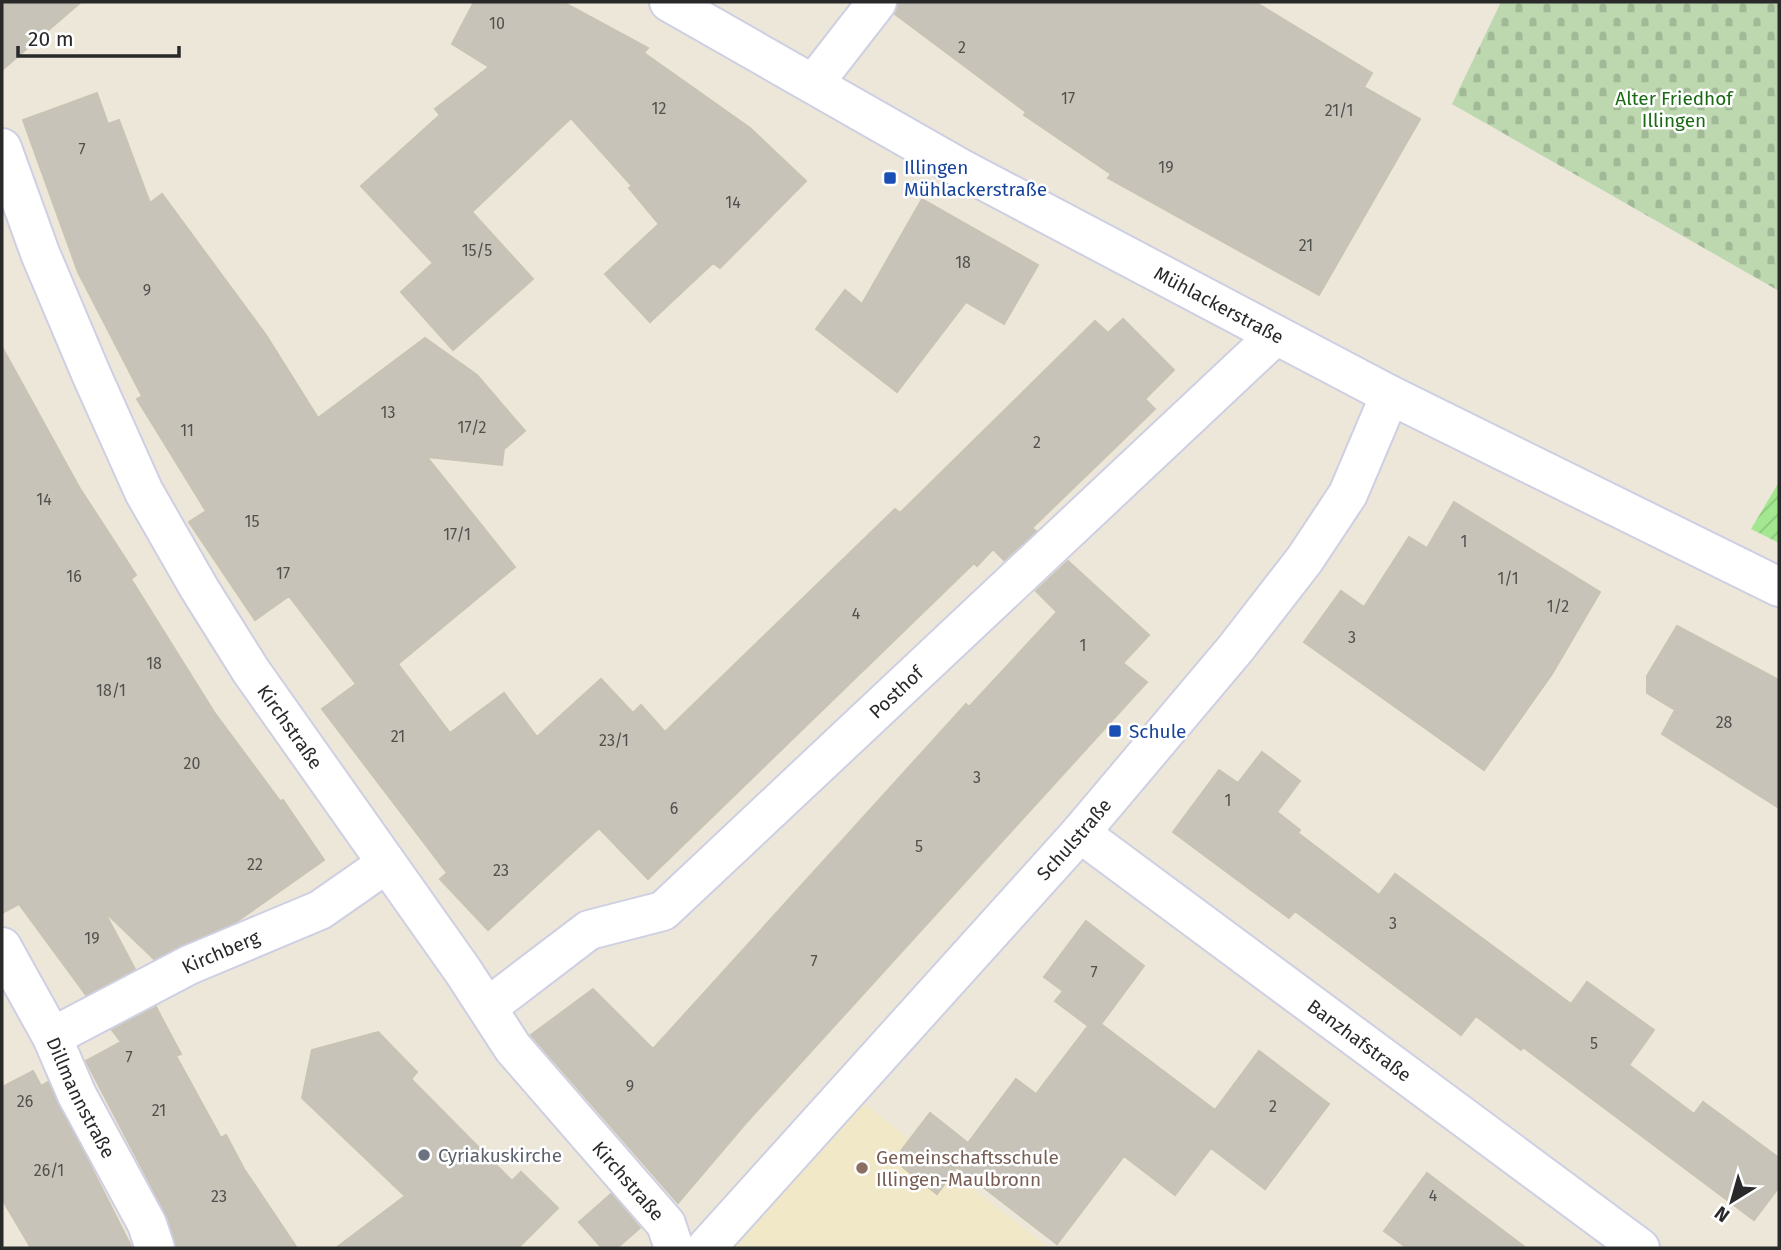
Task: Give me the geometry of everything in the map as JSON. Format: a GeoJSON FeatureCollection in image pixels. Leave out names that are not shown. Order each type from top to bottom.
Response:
{"type":"FeatureCollection","features":[{"type":"Feature","properties":{"kind":"street","name":"Mühlackerstraße"},"geometry":{"type":"LineString","coordinates":[[669,2],[960,168],[1276,335],[1779,587]]}},
{"type":"Feature","properties":{"kind":"street"},"geometry":{"type":"LineString","coordinates":[[814,83],[877,2]]}},
{"type":"Feature","properties":{"kind":"street","name":"Kirchstraße"},"geometry":{"type":"LineString","coordinates":[[2,148],[40,253],[144,492],[251,671],[488,1007],[513,1048],[666,1224],[674,1248]]}},
{"type":"Feature","properties":{"kind":"street","name":"Posthof"},"geometry":{"type":"LineString","coordinates":[[488,1007],[589,930],[663,911],[1276,335]]}},
{"type":"Feature","properties":{"kind":"street","name":"Schulstraße"},"geometry":{"type":"LineString","coordinates":[[706,1248],[1080,833],[1189,706],[1305,559],[1348,494],[1390,394]]}},
{"type":"Feature","properties":{"kind":"street","name":"Banzhafstraße"},"geometry":{"type":"LineString","coordinates":[[1080,833],[1640,1248]]}},
{"type":"Feature","properties":{"kind":"street","name":"Kirchberg"},"geometry":{"type":"LineString","coordinates":[[52,1037],[188,965],[320,910],[386,864]]}},
{"type":"Feature","properties":{"kind":"street","name":"Dillmannstraße"},"geometry":{"type":"LineString","coordinates":[[2,947],[52,1037],[77,1095],[147,1224],[155,1248]]}},
{"type":"Feature","properties":{"kind":"shaded area","name":"Gemeinschaftsschule Illingen-Maulbronn"},"geometry":{"type":"Polygon","coordinates":[[[844,1088],[1049,1248],[713,1248],[844,1088]]]}},
{"type":"Feature","properties":{"kind":"green space","name":"Alter Friedhof Illingen"},"geometry":{"type":"Polygon","coordinates":[[[1501,2],[1779,2],[1779,291],[1452,104],[1501,2]]]}},
{"type":"Feature","properties":{"kind":"green space"},"geometry":{"type":"Polygon","coordinates":[[[1779,482],[1779,543],[1751,529],[1779,482]]]}},
{"type":"Feature","properties":{"kind":"building"},"geometry":{"type":"Polygon","coordinates":[[[2,2],[81,2],[2,70],[2,2]]]}},
{"type":"Feature","properties":{"kind":"building"},"geometry":{"type":"Polygon","coordinates":[[[474,2],[563,2],[648,48],[644,53],[750,128],[806,181],[720,268],[713,263],[650,322],[605,274],[659,224],[629,188],[632,186],[571,118],[472,212],[533,279],[453,350],[401,292],[433,263],[361,186],[440,115],[435,109],[489,67],[452,44],[474,2]]]}},
{"type":"Feature","properties":{"kind":"building"},"geometry":{"type":"Polygon","coordinates":[[[898,2],[1255,2],[1372,73],[1364,87],[1420,119],[1319,295],[1108,178],[1111,174],[1024,115],[1026,112],[895,14],[898,2]]]}},
{"type":"Feature","properties":{"kind":"building"},"geometry":{"type":"Polygon","coordinates":[[[97,93],[108,124],[119,120],[150,203],[162,194],[266,335],[318,418],[425,338],[477,375],[525,431],[504,449],[502,465],[427,457],[515,567],[398,664],[450,733],[504,693],[537,737],[601,679],[633,713],[641,705],[665,732],[895,509],[900,513],[1095,321],[1108,333],[1123,319],[1174,370],[1145,399],[1155,409],[1032,528],[1036,531],[1004,560],[993,549],[977,566],[974,563],[648,879],[599,828],[488,930],[440,879],[447,873],[322,709],[356,684],[289,596],[255,620],[189,522],[206,511],[137,399],[142,396],[78,272],[23,120],[97,93]]]}},
{"type":"Feature","properties":{"kind":"building"},"geometry":{"type":"Polygon","coordinates":[[[922,199],[1038,265],[1004,324],[966,302],[897,392],[816,329],[845,290],[862,304],[922,199]]]}},
{"type":"Feature","properties":{"kind":"building"},"geometry":{"type":"Polygon","coordinates":[[[2,347],[79,487],[136,575],[131,579],[214,712],[280,801],[283,800],[324,860],[236,922],[154,959],[104,911],[135,969],[86,995],[19,904],[2,913],[2,347]]]}},
{"type":"Feature","properties":{"kind":"building"},"geometry":{"type":"Polygon","coordinates":[[[1454,502],[1600,592],[1552,674],[1484,770],[1304,642],[1341,591],[1364,607],[1409,537],[1427,548],[1454,502]]]}},
{"type":"Feature","properties":{"kind":"building"},"geometry":{"type":"Polygon","coordinates":[[[1068,561],[1149,635],[1123,663],[1147,682],[745,1124],[678,1203],[531,1035],[593,989],[653,1049],[966,704],[969,707],[1057,612],[1036,591],[1068,561]]]}},
{"type":"Feature","properties":{"kind":"building"},"geometry":{"type":"Polygon","coordinates":[[[1677,626],[1779,680],[1779,808],[1662,734],[1675,710],[1647,693],[1647,676],[1677,626]]]}},
{"type":"Feature","properties":{"kind":"building"},"geometry":{"type":"Polygon","coordinates":[[[1262,752],[1300,781],[1277,812],[1300,830],[1298,833],[1379,895],[1395,874],[1571,1004],[1587,982],[1654,1030],[1629,1065],[1694,1114],[1703,1102],[1779,1158],[1779,1187],[1754,1220],[1523,1047],[1521,1050],[1476,1016],[1461,1035],[1295,911],[1289,918],[1173,832],[1219,770],[1238,783],[1262,752]]]}},
{"type":"Feature","properties":{"kind":"building"},"geometry":{"type":"Polygon","coordinates":[[[1086,921],[1144,966],[1101,1024],[1215,1110],[1259,1051],[1329,1104],[1265,1189],[1211,1148],[1175,1195],[1124,1156],[1057,1244],[957,1167],[937,1194],[894,1160],[930,1113],[968,1143],[1016,1079],[1036,1094],[1088,1026],[1055,1001],[1063,991],[1044,977],[1086,921]]]}},
{"type":"Feature","properties":{"kind":"building"},"geometry":{"type":"Polygon","coordinates":[[[156,1007],[181,1054],[176,1056],[221,1138],[226,1135],[244,1169],[297,1248],[176,1248],[166,1214],[86,1061],[121,1042],[112,1030],[156,1007]]]}},
{"type":"Feature","properties":{"kind":"building","name":"Cyriakuskirche"},"geometry":{"type":"Polygon","coordinates":[[[378,1032],[417,1072],[411,1079],[512,1181],[521,1172],[558,1208],[518,1248],[336,1248],[405,1196],[302,1098],[312,1050],[378,1032]]]}},
{"type":"Feature","properties":{"kind":"building"},"geometry":{"type":"Polygon","coordinates":[[[33,1071],[41,1086],[48,1082],[132,1248],[31,1248],[2,1199],[2,1087],[33,1071]]]}},
{"type":"Feature","properties":{"kind":"building"},"geometry":{"type":"Polygon","coordinates":[[[1427,1173],[1526,1248],[1407,1248],[1384,1231],[1427,1173]]]}},
{"type":"Feature","properties":{"kind":"building"},"geometry":{"type":"Polygon","coordinates":[[[611,1194],[640,1228],[617,1248],[602,1248],[579,1222],[611,1194]]]}},
{"type":"Feature","properties":{"kind":"place","name":"Illingen Mühlackerstraße"},"geometry":{"type":"Point","coordinates":[890,178]}},
{"type":"Feature","properties":{"kind":"place","name":"Schule"},"geometry":{"type":"Point","coordinates":[1115,731]}},
{"type":"Feature","properties":{"kind":"place","name":"Cyriakuskirche"},"geometry":{"type":"Point","coordinates":[424,1155]}},
{"type":"Feature","properties":{"kind":"place","name":"Gemeinschaftsschule Illingen-Maulbronn"},"geometry":{"type":"Point","coordinates":[862,1168]}}]}
